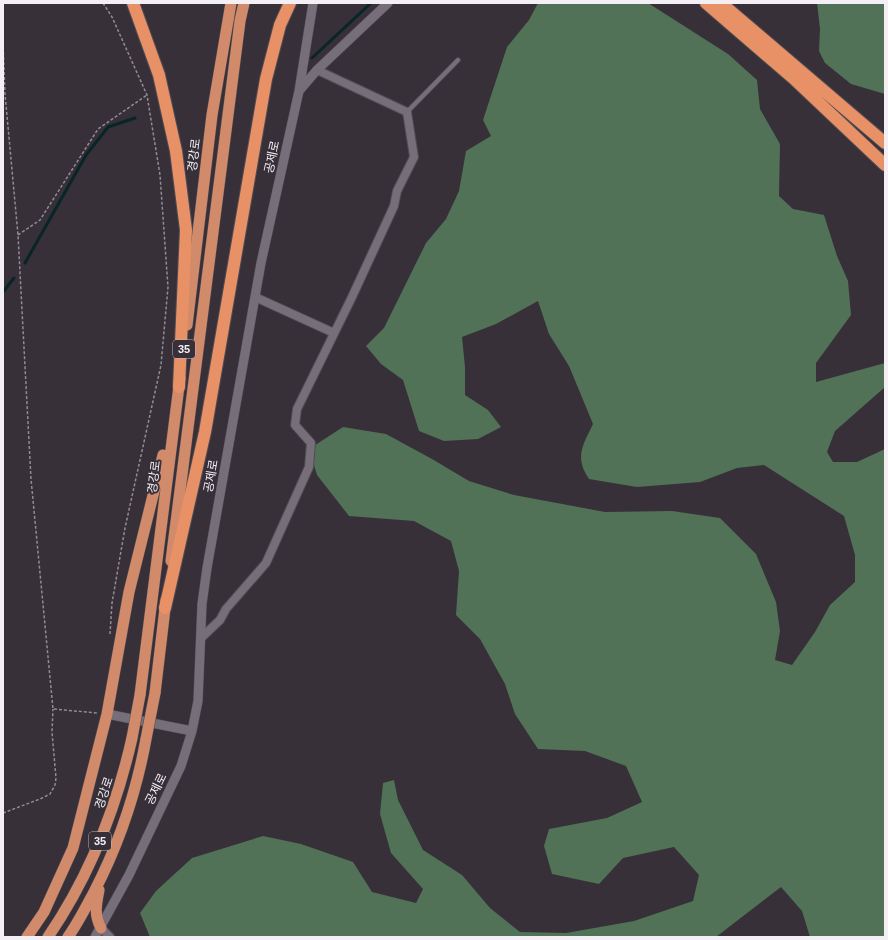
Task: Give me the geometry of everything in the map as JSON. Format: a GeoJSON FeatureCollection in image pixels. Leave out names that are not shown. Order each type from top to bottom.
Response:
{"type":"FeatureCollection","features":[{"type":"Feature","properties":{"kind":"highway"},"geometry":{"type":"LineString","coordinates":[[133,3],[160,83],[176,151],[186,230],[179,387]]}},
{"type":"Feature","properties":{"kind":"highway","name":"경강로"},"geometry":{"type":"LineString","coordinates":[[48,937],[73,899],[93,856],[123,777],[132,738],[140,695],[212,115],[231,3]]}},
{"type":"Feature","properties":{"kind":"highway"},"geometry":{"type":"LineString","coordinates":[[68,937],[76,926],[101,878],[121,835],[139,777],[155,692],[211,242],[240,20],[244,3]]}},
{"type":"Feature","properties":{"kind":"highway"},"geometry":{"type":"LineString","coordinates":[[165,608],[205,432],[266,79],[280,25],[290,3]]}},
{"type":"Feature","properties":{"kind":"highway"},"geometry":{"type":"LineString","coordinates":[[706,3],[793,78],[885,165]]}},
{"type":"Feature","properties":{"kind":"highway"},"geometry":{"type":"LineString","coordinates":[[721,3],[774,50],[818,84],[885,143]]}},
{"type":"Feature","properties":{"kind":"highway"},"geometry":{"type":"LineString","coordinates":[[27,937],[44,912],[73,848],[107,714],[131,585],[175,408]]}},
{"type":"Feature","properties":{"kind":"highway"},"geometry":{"type":"LineString","coordinates":[[98,933],[95,906],[101,878]]}},
{"type":"Feature","properties":{"kind":"street","name":"공제로"},"geometry":{"type":"LineString","coordinates":[[98,933],[181,766],[192,731],[198,701],[202,604],[207,568],[255,296],[299,91],[313,3]]}},
{"type":"Feature","properties":{"kind":"street"},"geometry":{"type":"LineString","coordinates":[[299,91],[317,70],[388,3]]}},
{"type":"Feature","properties":{"kind":"street"},"geometry":{"type":"LineString","coordinates":[[201,638],[220,620],[226,609],[266,564],[309,466],[311,443],[295,425],[297,409],[391,213],[397,191],[414,157],[407,112],[317,70]]}},
{"type":"Feature","properties":{"kind":"street"},"geometry":{"type":"LineString","coordinates":[[255,296],[334,333]]}},
{"type":"Feature","properties":{"kind":"street"},"geometry":{"type":"LineString","coordinates":[[107,714],[192,731]]}},
{"type":"Feature","properties":{"kind":"street"},"geometry":{"type":"LineString","coordinates":[[98,933],[110,937]]}},
{"type":"Feature","properties":{"kind":"lane"},"geometry":{"type":"LineString","coordinates":[[407,112],[458,60]]}},
{"type":"Feature","properties":{"kind":"path"},"geometry":{"type":"LineString","coordinates":[[103,3],[112,17],[147,95],[160,175],[168,286],[161,365],[125,528],[112,603],[110,634]]}},
{"type":"Feature","properties":{"kind":"path"},"geometry":{"type":"LineString","coordinates":[[3,42],[5,94],[18,235],[32,479],[53,709],[52,732],[56,778],[55,785],[50,794],[40,800],[21,805],[3,813]]}},
{"type":"Feature","properties":{"kind":"path"},"geometry":{"type":"LineString","coordinates":[[18,235],[40,220],[98,129],[147,95]]}},
{"type":"Feature","properties":{"kind":"path"},"geometry":{"type":"LineString","coordinates":[[53,709],[107,714]]}},
{"type":"Feature","properties":{"kind":"green space"},"geometry":{"type":"Polygon","coordinates":[[[538,3],[648,3],[728,54],[757,80],[760,109],[780,144],[779,196],[793,209],[824,215],[837,256],[848,281],[851,315],[816,363],[816,382],[885,363],[885,387],[835,431],[827,452],[833,462],[857,462],[885,449],[885,937],[810,937],[802,911],[781,887],[716,937],[150,937],[140,913],[156,891],[192,858],[263,836],[301,844],[353,862],[372,892],[416,903],[423,889],[391,853],[380,814],[383,783],[394,780],[398,800],[423,850],[462,875],[490,908],[520,932],[566,933],[634,921],[693,901],[699,875],[674,847],[623,858],[599,884],[552,874],[544,846],[549,829],[607,818],[642,802],[626,766],[585,751],[538,749],[515,714],[505,684],[480,639],[456,615],[459,571],[451,541],[414,521],[349,516],[317,475],[309,449],[343,427],[386,434],[469,481],[514,495],[605,512],[672,511],[720,518],[756,554],[776,602],[780,631],[775,660],[792,665],[815,632],[830,605],[855,582],[855,555],[844,516],[764,465],[737,468],[700,482],[637,487],[589,479],[584,471],[581,457],[583,445],[593,424],[569,366],[549,334],[538,301],[496,324],[462,337],[465,367],[465,395],[488,410],[501,427],[478,439],[444,441],[419,431],[403,380],[381,364],[366,346],[384,328],[426,243],[446,219],[459,191],[466,151],[491,136],[483,120],[507,47],[529,20],[538,3]]]}},
{"type":"Feature","properties":{"kind":"green space"},"geometry":{"type":"Polygon","coordinates":[[[817,3],[885,3],[885,94],[851,84],[825,63],[819,51],[820,29],[817,3]]]}},
{"type":"Feature","properties":{"kind":"waterway"},"geometry":{"type":"LineString","coordinates":[[312,58],[371,3]]}},
{"type":"Feature","properties":{"kind":"waterway"},"geometry":{"type":"LineString","coordinates":[[25,263],[86,155],[108,127],[135,118]]}},
{"type":"Feature","properties":{"kind":"waterway"},"geometry":{"type":"LineString","coordinates":[[3,292],[14,278]]}}]}
